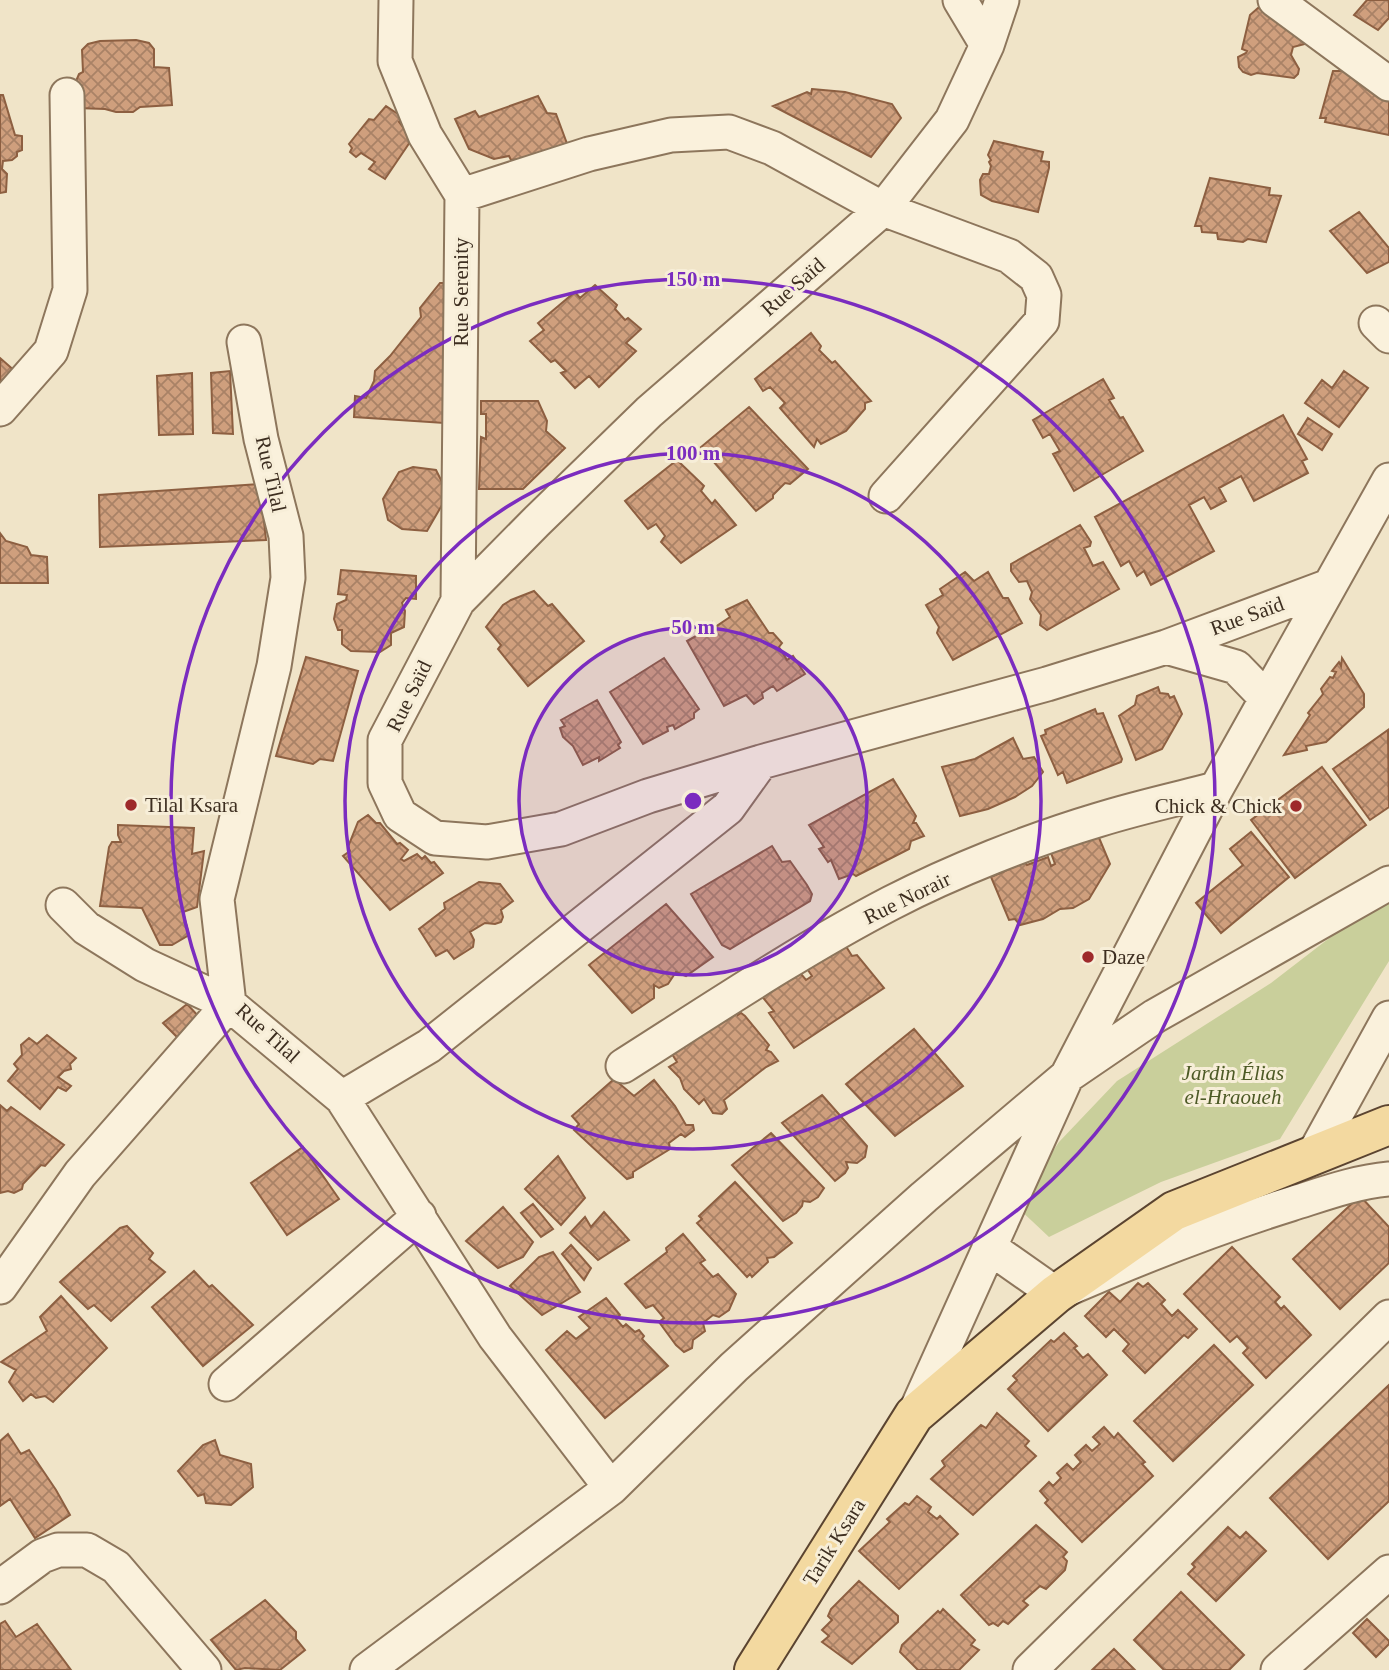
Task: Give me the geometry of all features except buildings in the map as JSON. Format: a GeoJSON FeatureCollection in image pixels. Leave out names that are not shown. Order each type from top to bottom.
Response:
{"type":"FeatureCollection","features":[{"type":"Feature","properties":{"kind":"main road","name":"Tarik Ksara"},"geometry":{"type":"LineString","coordinates":[[754,1670],[914,1415],[1056,1294],[1174,1211],[1389,1125]]}},
{"type":"Feature","properties":{"kind":"street"},"geometry":{"type":"LineString","coordinates":[[396,0],[394,61],[425,135],[462,195],[589,154],[671,135],[729,132],[772,148],[883,209],[1009,256],[1036,277],[1044,295],[1042,321],[886,496]]}},
{"type":"Feature","properties":{"kind":"street"},"geometry":{"type":"LineString","coordinates":[[960,0],[987,45]]}},
{"type":"Feature","properties":{"kind":"street","name":"Rue Saïd"},"geometry":{"type":"LineString","coordinates":[[1002,0],[987,45],[952,120],[883,209],[649,412],[458,601],[385,740],[385,783],[400,815],[435,838],[487,842],[561,829],[648,796],[761,762],[1047,684],[1166,647],[1329,586]]}},
{"type":"Feature","properties":{"kind":"street"},"geometry":{"type":"LineString","coordinates":[[1275,0],[1389,84]]}},
{"type":"Feature","properties":{"kind":"street"},"geometry":{"type":"LineString","coordinates":[[0,409],[51,351],[70,290],[66,94]]}},
{"type":"Feature","properties":{"kind":"street","name":"Rue Serenity"},"geometry":{"type":"LineString","coordinates":[[458,601],[462,195]]}},
{"type":"Feature","properties":{"kind":"street","name":"Rue Tilal"},"geometry":{"type":"LineString","coordinates":[[244,342],[261,439],[286,536],[288,578],[274,666],[217,899],[229,1004],[342,1098],[495,1337],[611,1488]]}},
{"type":"Feature","properties":{"kind":"street"},"geometry":{"type":"LineString","coordinates":[[914,1415],[1067,1076],[1216,789],[1389,480]]}},
{"type":"Feature","properties":{"kind":"street","name":"Rue Saïd"},"geometry":{"type":"LineString","coordinates":[[1166,647],[1236,667],[1266,698]]}},
{"type":"Feature","properties":{"kind":"street"},"geometry":{"type":"LineString","coordinates":[[342,1098],[429,1046],[728,808],[761,762]]}},
{"type":"Feature","properties":{"kind":"street","name":"Rue Norair"},"geometry":{"type":"LineString","coordinates":[[623,1066],[836,934],[940,880],[1098,820],[1216,789]]}},
{"type":"Feature","properties":{"kind":"street"},"geometry":{"type":"LineString","coordinates":[[367,1670],[611,1488],[744,1358],[923,1197],[1067,1076],[1155,1016],[1389,883]]}},
{"type":"Feature","properties":{"kind":"street"},"geometry":{"type":"LineString","coordinates":[[0,1287],[80,1174],[229,1004],[145,965],[86,928],[63,905]]}},
{"type":"Feature","properties":{"kind":"street"},"geometry":{"type":"LineString","coordinates":[[1314,1154],[1389,1018]]}},
{"type":"Feature","properties":{"kind":"street"},"geometry":{"type":"LineString","coordinates":[[989,1247],[1056,1294],[1131,1261],[1231,1223],[1365,1181],[1389,1179]]}},
{"type":"Feature","properties":{"kind":"street"},"geometry":{"type":"LineString","coordinates":[[226,1384],[419,1216]]}},
{"type":"Feature","properties":{"kind":"street"},"geometry":{"type":"LineString","coordinates":[[1030,1670],[1389,1317]]}},
{"type":"Feature","properties":{"kind":"street"},"geometry":{"type":"LineString","coordinates":[[0,1587],[42,1556],[58,1550],[87,1550],[117,1567],[204,1670]]}},
{"type":"Feature","properties":{"kind":"street"},"geometry":{"type":"LineString","coordinates":[[1278,1670],[1389,1572]]}},
{"type":"Feature","properties":{"kind":"green space","name":"Jardin Élias el-Hraoueh"},"geometry":{"type":"Polygon","coordinates":[[[1389,894],[1389,961],[1280,1139],[1161,1182],[1049,1237],[1016,1206],[1059,1142],[1117,1081],[1271,983],[1389,894]]]}},
{"type":"Feature","properties":{"kind":"place","name":"Tilal Ksara"},"geometry":{"type":"Point","coordinates":[131,805]}},
{"type":"Feature","properties":{"kind":"place","name":"Chick & Chick"},"geometry":{"type":"Point","coordinates":[1296,806]}},
{"type":"Feature","properties":{"kind":"place","name":"Daze"},"geometry":{"type":"Point","coordinates":[1088,957]}}]}
